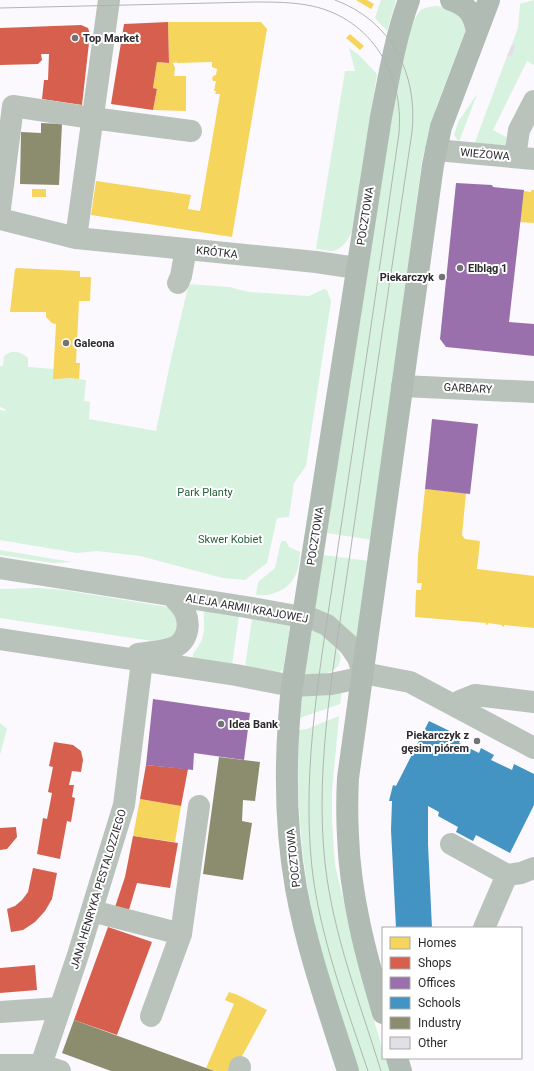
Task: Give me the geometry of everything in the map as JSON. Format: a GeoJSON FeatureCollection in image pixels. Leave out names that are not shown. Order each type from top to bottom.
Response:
{"type":"FeatureCollection","features":[{"type":"Feature","properties":{"kind":"main road"},"geometry":{"type":"LineString","coordinates":[[451,0],[465,7],[472,14],[477,32]]}},
{"type":"Feature","properties":{"kind":"main road"},"geometry":{"type":"LineString","coordinates":[[382,1010],[374,983],[357,908],[348,837],[348,778],[430,184],[436,150],[444,120],[489,0]]}},
{"type":"Feature","properties":{"kind":"main road","name":"POCZTOWA"},"geometry":{"type":"LineString","coordinates":[[348,1071],[309,944],[296,887],[290,843],[287,792],[288,723],[292,686],[382,109],[395,48],[411,4]]}},
{"type":"Feature","properties":{"kind":"main road"},"geometry":{"type":"LineString","coordinates":[[396,1059],[401,1071]]}},
{"type":"Feature","properties":{"kind":"street"},"geometry":{"type":"LineString","coordinates":[[76,238],[109,0]]}},
{"type":"Feature","properties":{"kind":"street"},"geometry":{"type":"LineString","coordinates":[[524,158],[519,130],[534,102]]}},
{"type":"Feature","properties":{"kind":"street"},"geometry":{"type":"LineString","coordinates":[[0,208],[13,106],[191,131]]}},
{"type":"Feature","properties":{"kind":"street","name":"WIEŻOWA"},"geometry":{"type":"LineString","coordinates":[[436,150],[524,158]]}},
{"type":"Feature","properties":{"kind":"street","name":"KRÓTKA"},"geometry":{"type":"LineString","coordinates":[[0,219],[76,238],[316,262],[357,268]]}},
{"type":"Feature","properties":{"kind":"street"},"geometry":{"type":"LineString","coordinates":[[178,283],[181,276],[186,249]]}},
{"type":"Feature","properties":{"kind":"street","name":"GARBARY"},"geometry":{"type":"LineString","coordinates":[[402,386],[534,392]]}},
{"type":"Feature","properties":{"kind":"street","name":"ALEJA ARMII KRAJOWEJ"},"geometry":{"type":"LineString","coordinates":[[0,568],[303,616],[327,625],[338,634],[350,646],[358,658],[363,673]]}},
{"type":"Feature","properties":{"kind":"street"},"geometry":{"type":"LineString","coordinates":[[121,658],[172,648],[184,639],[188,631],[187,618],[184,611],[171,595]]}},
{"type":"Feature","properties":{"kind":"street"},"geometry":{"type":"LineString","coordinates":[[0,639],[292,686],[331,684],[355,679],[363,673],[410,682],[534,748]]}},
{"type":"Feature","properties":{"kind":"street","name":"JANA HENRYKA PESTALOZZIEGO"},"geometry":{"type":"LineString","coordinates":[[50,1068],[60,1008],[92,911],[124,805],[142,661]]}},
{"type":"Feature","properties":{"kind":"street"},"geometry":{"type":"LineString","coordinates":[[455,705],[460,700],[475,695],[534,702]]}},
{"type":"Feature","properties":{"kind":"street"},"geometry":{"type":"LineString","coordinates":[[151,1016],[181,934],[199,806]]}},
{"type":"Feature","properties":{"kind":"street"},"geometry":{"type":"LineString","coordinates":[[451,844],[507,875],[521,873],[534,868]]}},
{"type":"Feature","properties":{"kind":"street"},"geometry":{"type":"LineString","coordinates":[[484,927],[507,875]]}},
{"type":"Feature","properties":{"kind":"street"},"geometry":{"type":"LineString","coordinates":[[92,911],[181,934]]}},
{"type":"Feature","properties":{"kind":"street"},"geometry":{"type":"LineString","coordinates":[[0,1012],[60,1008]]}},
{"type":"Feature","properties":{"kind":"street"},"geometry":{"type":"LineString","coordinates":[[0,1065],[50,1068]]}},
{"type":"Feature","properties":{"kind":"green space"},"geometry":{"type":"Polygon","coordinates":[[[381,0],[396,0],[387,31],[375,18],[381,0]]]}},
{"type":"Feature","properties":{"kind":"green space"},"geometry":{"type":"Polygon","coordinates":[[[534,0],[534,65],[527,61],[493,130],[508,138],[506,145],[502,147],[474,145],[507,56],[511,57],[516,46],[512,44],[518,28],[520,4],[534,0]]]}},
{"type":"Feature","properties":{"kind":"green space"},"geometry":{"type":"Polygon","coordinates":[[[436,6],[447,7],[461,14],[466,29],[437,105],[422,160],[372,540],[327,533],[395,95],[404,52],[415,19],[422,9],[436,6]]]}},
{"type":"Feature","properties":{"kind":"green space"},"geometry":{"type":"Polygon","coordinates":[[[349,48],[359,55],[377,74],[352,231],[347,241],[339,249],[330,251],[316,249],[345,71],[355,71],[349,48]]]}},
{"type":"Feature","properties":{"kind":"green space"},"geometry":{"type":"Polygon","coordinates":[[[477,94],[459,142],[454,135],[458,122],[477,94]]]}},
{"type":"Feature","properties":{"kind":"green space","name":"Park Planty"},"geometry":{"type":"Polygon","coordinates":[[[187,284],[229,287],[249,292],[309,296],[324,289],[327,290],[331,301],[306,466],[294,483],[289,517],[277,518],[267,563],[245,580],[223,578],[140,556],[97,551],[77,553],[0,540],[0,410],[6,411],[0,407],[0,366],[3,366],[4,356],[10,352],[19,352],[28,358],[28,367],[54,369],[70,378],[86,380],[84,401],[90,402],[89,419],[156,431],[188,287],[187,284]]]}},
{"type":"Feature","properties":{"kind":"green space"},"geometry":{"type":"Polygon","coordinates":[[[281,541],[286,541],[289,547],[300,552],[296,574],[289,584],[280,591],[268,595],[256,595],[258,582],[275,568],[281,541]]]}},
{"type":"Feature","properties":{"kind":"green space"},"geometry":{"type":"Polygon","coordinates":[[[0,550],[72,562],[53,563],[0,555],[0,550]]]}},
{"type":"Feature","properties":{"kind":"green space"},"geometry":{"type":"Polygon","coordinates":[[[323,555],[369,561],[358,641],[315,609],[323,555]]]}},
{"type":"Feature","properties":{"kind":"green space"},"geometry":{"type":"Polygon","coordinates":[[[39,588],[63,590],[168,607],[175,611],[178,633],[159,642],[0,618],[0,589],[39,588]]]}},
{"type":"Feature","properties":{"kind":"green space"},"geometry":{"type":"Polygon","coordinates":[[[205,611],[239,616],[232,665],[193,658],[193,654],[203,637],[205,611]]]}},
{"type":"Feature","properties":{"kind":"green space"},"geometry":{"type":"Polygon","coordinates":[[[252,619],[290,626],[283,670],[279,672],[245,667],[252,619]]]}},
{"type":"Feature","properties":{"kind":"green space"},"geometry":{"type":"Polygon","coordinates":[[[314,629],[323,633],[340,654],[340,660],[338,665],[329,672],[317,675],[306,675],[304,673],[312,631],[314,629]]]}},
{"type":"Feature","properties":{"kind":"green space"},"geometry":{"type":"Polygon","coordinates":[[[342,690],[340,704],[300,718],[302,696],[342,690]]]}},
{"type":"Feature","properties":{"kind":"green space"},"geometry":{"type":"Polygon","coordinates":[[[339,716],[332,791],[332,822],[335,865],[365,990],[382,1048],[382,1059],[385,1059],[390,1071],[358,1071],[319,941],[308,889],[299,810],[299,730],[307,729],[339,716]]]}},
{"type":"Feature","properties":{"kind":"green space"},"geometry":{"type":"Polygon","coordinates":[[[0,723],[7,729],[0,755],[0,723]]]}},
{"type":"Feature","properties":{"kind":"building: Homes"},"geometry":{"type":"Polygon","coordinates":[[[356,0],[367,0],[374,4],[371,9],[356,0]]]}},
{"type":"Feature","properties":{"kind":"building: Homes"},"geometry":{"type":"Polygon","coordinates":[[[168,22],[261,22],[267,29],[232,237],[91,215],[96,181],[191,195],[188,209],[200,211],[220,94],[215,94],[216,91],[214,91],[216,81],[213,81],[212,79],[213,76],[216,75],[217,69],[212,67],[212,62],[173,63],[175,68],[174,76],[186,76],[186,111],[153,110],[157,89],[153,88],[157,62],[169,63],[168,22]]]}},
{"type":"Feature","properties":{"kind":"building: Homes"},"geometry":{"type":"Polygon","coordinates":[[[350,34],[364,46],[360,50],[346,38],[350,34]]]}},
{"type":"Feature","properties":{"kind":"building: Homes"},"geometry":{"type":"Polygon","coordinates":[[[32,189],[46,189],[46,197],[32,197],[32,189]]]}},
{"type":"Feature","properties":{"kind":"building: Homes"},"geometry":{"type":"Polygon","coordinates":[[[531,190],[534,190],[534,223],[519,222],[524,191],[531,192],[531,190]]]}},
{"type":"Feature","properties":{"kind":"building: Homes","name":"Galeona"},"geometry":{"type":"Polygon","coordinates":[[[15,269],[80,271],[80,277],[91,277],[90,301],[79,301],[76,363],[80,363],[79,379],[53,379],[56,324],[52,323],[46,317],[46,312],[10,312],[15,269]]]}},
{"type":"Feature","properties":{"kind":"building: Homes"},"geometry":{"type":"Polygon","coordinates":[[[425,489],[466,493],[462,535],[465,539],[480,541],[477,569],[534,576],[534,628],[504,625],[504,627],[502,625],[488,623],[486,625],[486,623],[415,617],[416,590],[421,590],[422,583],[417,583],[418,555],[425,489]]]}},
{"type":"Feature","properties":{"kind":"building: Homes"},"geometry":{"type":"Polygon","coordinates":[[[140,799],[181,806],[175,842],[133,836],[140,799]]]}},
{"type":"Feature","properties":{"kind":"building: Homes"},"geometry":{"type":"Polygon","coordinates":[[[229,992],[267,1010],[234,1071],[214,1071],[206,1068],[234,1004],[225,1000],[229,992]]]}},
{"type":"Feature","properties":{"kind":"building: Shops"},"geometry":{"type":"Polygon","coordinates":[[[168,22],[169,63],[157,62],[153,88],[157,89],[153,110],[111,104],[124,24],[168,22]]]}},
{"type":"Feature","properties":{"kind":"building: Shops"},"geometry":{"type":"Polygon","coordinates":[[[81,25],[88,28],[90,34],[82,105],[42,99],[44,80],[48,80],[49,54],[41,54],[42,60],[38,64],[0,65],[0,28],[81,25]]]}},
{"type":"Feature","properties":{"kind":"building: Shops"},"geometry":{"type":"Polygon","coordinates":[[[54,742],[73,745],[81,751],[83,760],[81,772],[72,771],[69,785],[74,785],[72,797],[75,798],[71,822],[67,821],[60,859],[37,854],[43,818],[47,819],[52,793],[48,792],[53,767],[49,766],[54,742]]]}},
{"type":"Feature","properties":{"kind":"building: Shops"},"geometry":{"type":"Polygon","coordinates":[[[146,765],[188,769],[181,806],[140,799],[146,765]]]}},
{"type":"Feature","properties":{"kind":"building: Shops"},"geometry":{"type":"Polygon","coordinates":[[[16,827],[17,837],[7,849],[0,850],[0,828],[16,827]]]}},
{"type":"Feature","properties":{"kind":"building: Shops"},"geometry":{"type":"Polygon","coordinates":[[[133,836],[178,843],[170,888],[137,883],[128,913],[114,910],[125,877],[133,836]]]}},
{"type":"Feature","properties":{"kind":"building: Shops"},"geometry":{"type":"Polygon","coordinates":[[[33,868],[57,873],[52,899],[45,911],[35,922],[23,930],[11,932],[7,909],[15,906],[28,892],[33,868]]]}},
{"type":"Feature","properties":{"kind":"building: Shops"},"geometry":{"type":"Polygon","coordinates":[[[108,927],[152,942],[117,1035],[74,1020],[108,927]]]}},
{"type":"Feature","properties":{"kind":"building: Shops"},"geometry":{"type":"Polygon","coordinates":[[[35,965],[37,990],[0,993],[0,968],[35,965]]]}},
{"type":"Feature","properties":{"kind":"building: Offices"},"geometry":{"type":"Polygon","coordinates":[[[456,183],[492,185],[493,187],[524,190],[509,322],[534,324],[534,356],[446,347],[440,339],[456,183]]]}},
{"type":"Feature","properties":{"kind":"building: Offices"},"geometry":{"type":"Polygon","coordinates":[[[432,419],[478,424],[470,494],[425,489],[432,419]]]}},
{"type":"Feature","properties":{"kind":"building: Offices"},"geometry":{"type":"Polygon","coordinates":[[[153,699],[250,713],[244,760],[194,753],[193,770],[146,765],[153,699]]]}},
{"type":"Feature","properties":{"kind":"building: Schools"},"geometry":{"type":"Polygon","coordinates":[[[429,721],[462,737],[459,743],[479,753],[481,748],[494,755],[491,760],[512,770],[514,764],[534,774],[534,805],[510,853],[476,835],[473,841],[456,832],[458,827],[438,816],[439,812],[428,806],[428,844],[432,927],[396,927],[391,830],[392,801],[389,801],[393,785],[396,786],[429,721]]]}},
{"type":"Feature","properties":{"kind":"building: Industry"},"geometry":{"type":"Polygon","coordinates":[[[41,123],[62,124],[59,185],[20,184],[21,132],[41,133],[41,123]]]}},
{"type":"Feature","properties":{"kind":"building: Industry"},"geometry":{"type":"Polygon","coordinates":[[[219,757],[260,762],[255,801],[243,800],[242,821],[252,823],[243,880],[203,874],[219,757]]]}},
{"type":"Feature","properties":{"kind":"building: Industry"},"geometry":{"type":"Polygon","coordinates":[[[74,1020],[214,1071],[111,1071],[62,1053],[74,1020]]]}},
{"type":"Feature","properties":{"kind":"building: Other"},"geometry":{"type":"Polygon","coordinates":[[[512,44],[516,46],[511,57],[507,56],[512,44]]]}},
{"type":"Feature","properties":{"kind":"tram line"},"geometry":{"type":"LineString","coordinates":[[335,0],[355,9],[372,21],[386,36],[397,52],[405,70],[411,90],[413,111],[412,132],[333,669],[324,747],[322,786],[322,825],[325,863],[334,916],[348,968],[381,1071]]}},
{"type":"Feature","properties":{"kind":"tram line"},"geometry":{"type":"LineString","coordinates":[[0,8],[254,2],[283,2],[312,6],[333,13],[352,23],[367,37],[380,53],[389,71],[396,91],[399,111],[399,133],[320,672],[311,750],[309,790],[309,829],[312,868],[321,920],[327,946],[368,1071]]}},
{"type":"Feature","properties":{"kind":"place","name":"Top Market"},"geometry":{"type":"Point","coordinates":[75,38]}},
{"type":"Feature","properties":{"kind":"place","name":"Elbląg 1"},"geometry":{"type":"Point","coordinates":[460,268]}},
{"type":"Feature","properties":{"kind":"place","name":"Piekarczyk"},"geometry":{"type":"Point","coordinates":[442,277]}},
{"type":"Feature","properties":{"kind":"place","name":"Galeona"},"geometry":{"type":"Point","coordinates":[66,343]}},
{"type":"Feature","properties":{"kind":"place","name":"Idea Bank"},"geometry":{"type":"Point","coordinates":[221,724]}},
{"type":"Feature","properties":{"kind":"place","name":"Piekarczyk z gęsim piórem"},"geometry":{"type":"Point","coordinates":[477,741]}},
{"type":"Feature","properties":{"kind":"park label","name":"Skwer Kobiet"},"geometry":{"type":"Point","coordinates":[230,539]}}]}
